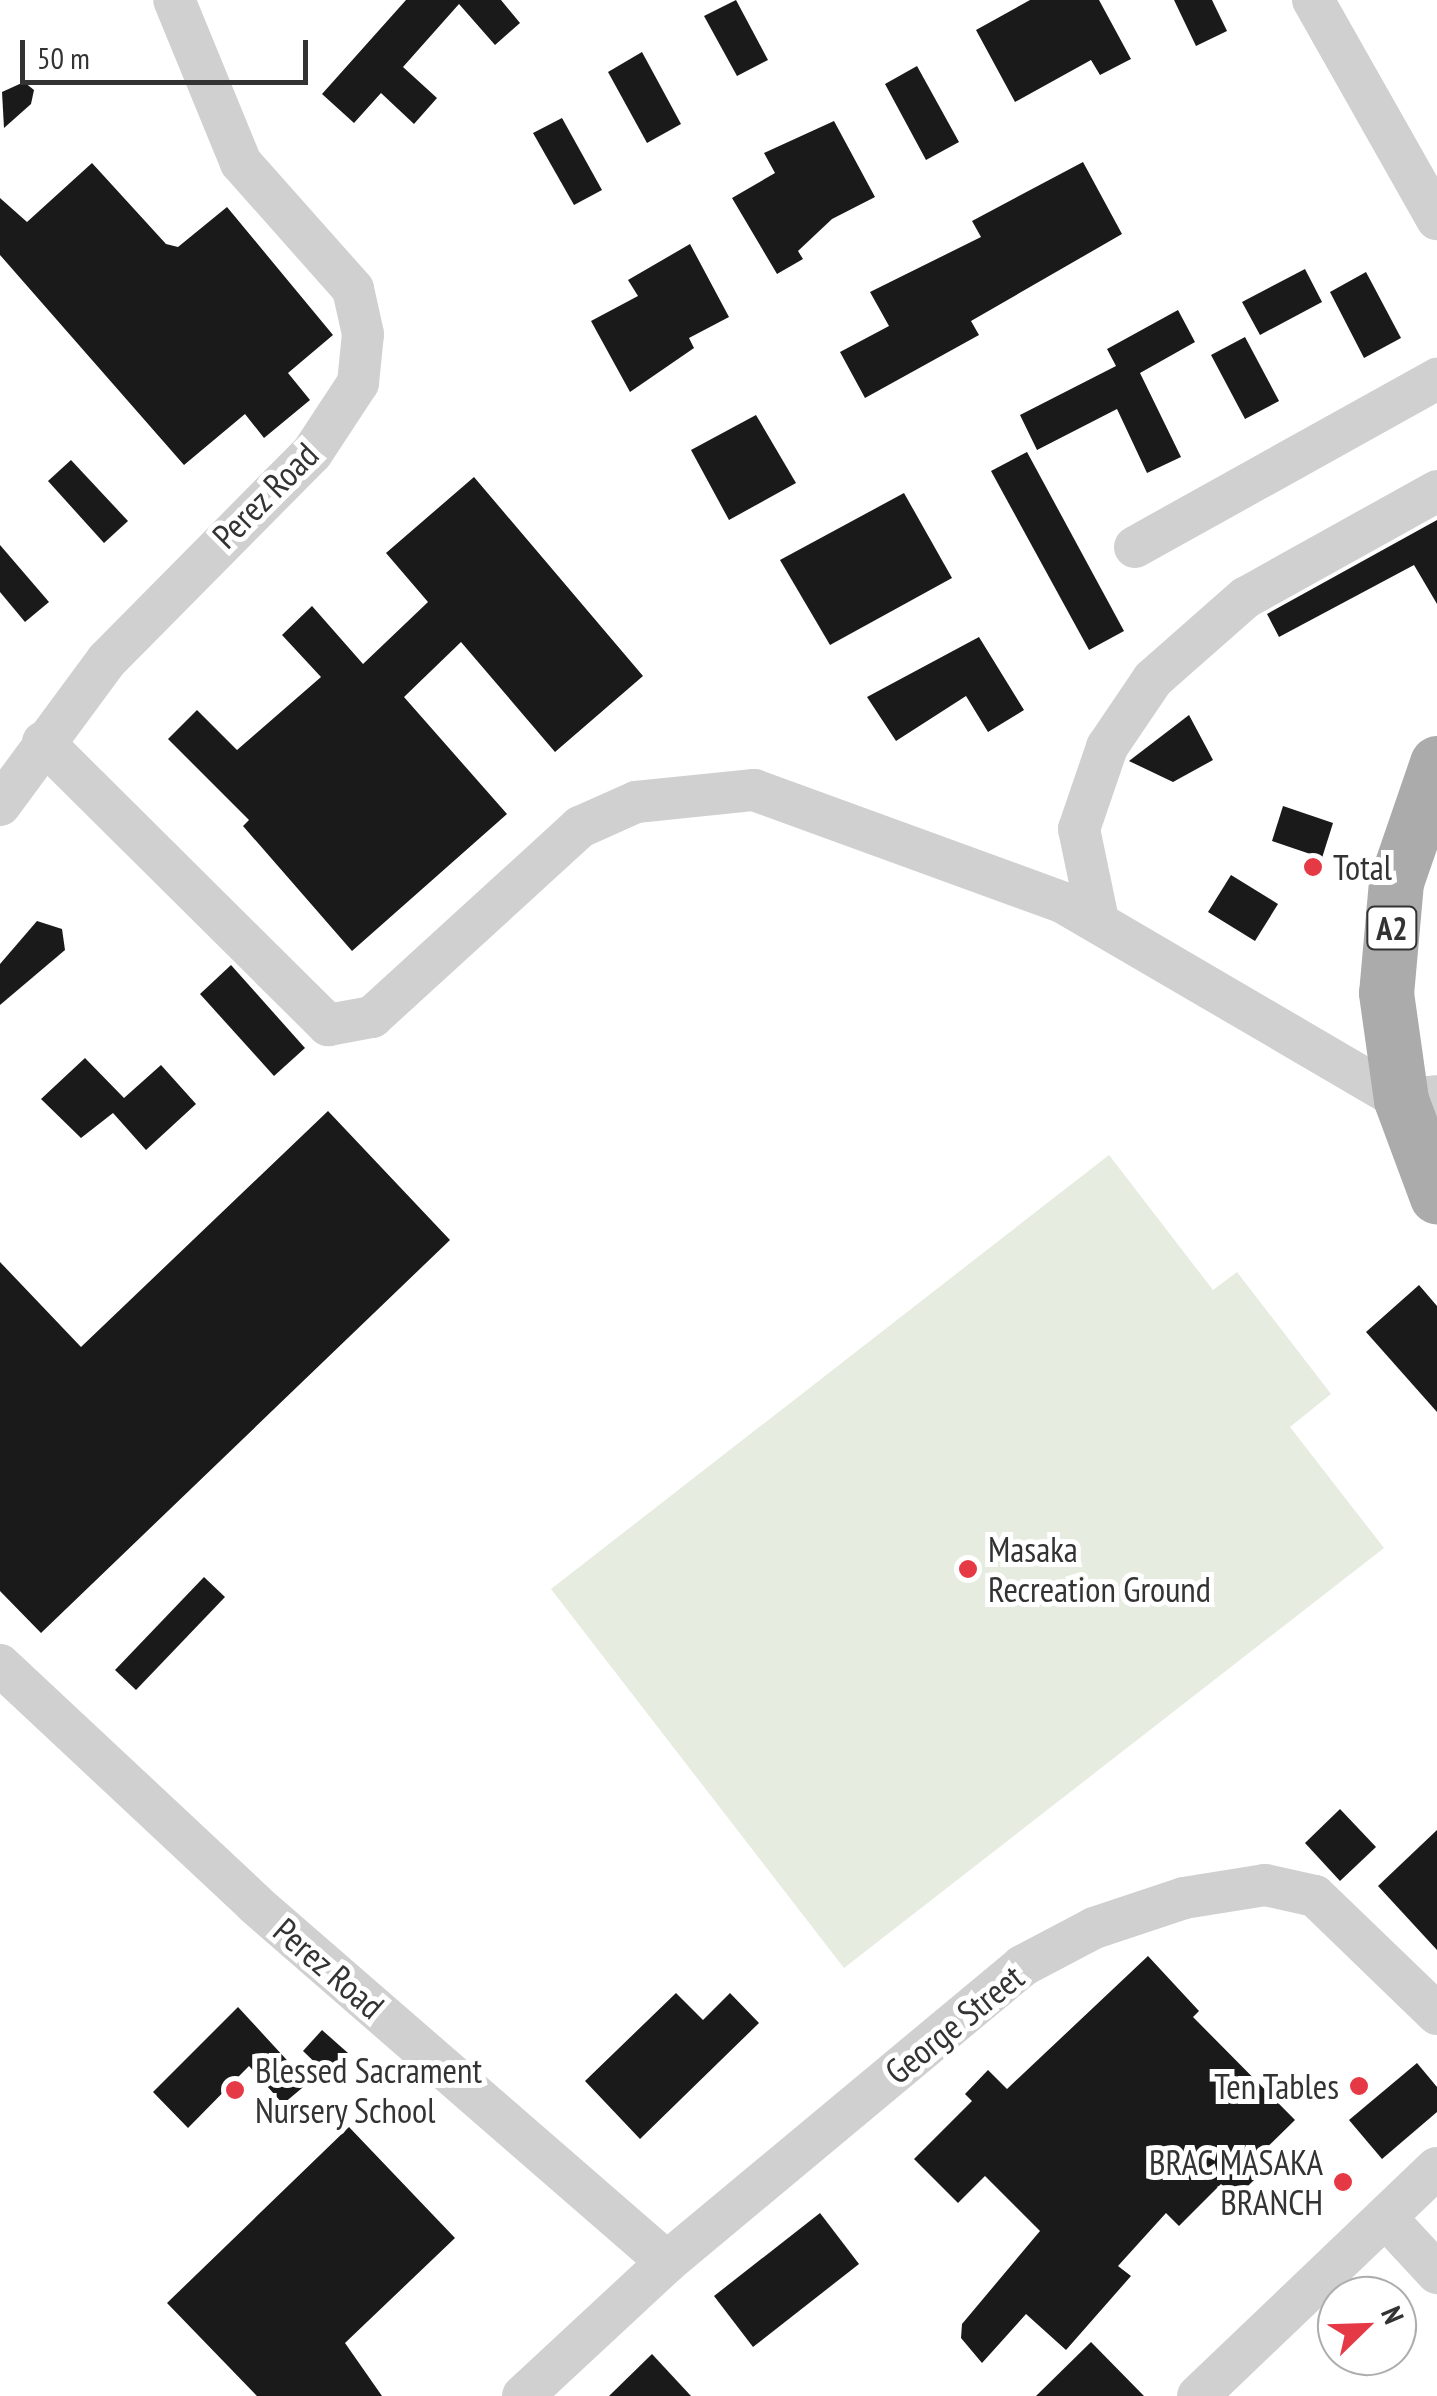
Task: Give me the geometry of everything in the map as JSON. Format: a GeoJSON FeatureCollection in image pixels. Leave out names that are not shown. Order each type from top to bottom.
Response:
{"type":"FeatureCollection","features":[{"type":"Feature","properties":{"kind":"main road","name":"A2"},"geometry":{"type":"LineString","coordinates":[[1437,763],[1396,882],[1386,993],[1419,1098],[1437,1197]]}},
{"type":"Feature","properties":{"kind":"street","name":"Perez Road"},"geometry":{"type":"LineString","coordinates":[[0,805],[43,742],[162,595],[312,453],[358,383],[363,334],[353,290],[241,163],[174,0]]}},
{"type":"Feature","properties":{"kind":"street"},"geometry":{"type":"LineString","coordinates":[[1313,0],[1437,219]]}},
{"type":"Feature","properties":{"kind":"street"},"geometry":{"type":"LineString","coordinates":[[1135,548],[1437,379]]}},
{"type":"Feature","properties":{"kind":"street"},"geometry":{"type":"LineString","coordinates":[[1098,920],[1079,829],[1107,747],[1153,679],[1246,598],[1437,490]]}},
{"type":"Feature","properties":{"kind":"street"},"geometry":{"type":"LineString","coordinates":[[43,742],[328,1025],[372,1017],[580,827],[695,790],[754,790],[1098,920],[1419,1098]]}},
{"type":"Feature","properties":{"kind":"street","name":"Perez Road"},"geometry":{"type":"LineString","coordinates":[[0,1665],[255,1904],[667,2262]]}},
{"type":"Feature","properties":{"kind":"street","name":"George Street"},"geometry":{"type":"LineString","coordinates":[[522,2396],[667,2262],[1022,1966],[1094,1928],[1184,1898],[1264,1886],[1314,1896],[1437,2014]]}},
{"type":"Feature","properties":{"kind":"street"},"geometry":{"type":"LineString","coordinates":[[1198,2396],[1437,2168]]}},
{"type":"Feature","properties":{"kind":"street"},"geometry":{"type":"LineString","coordinates":[[1387,2219],[1437,2272]]}},
{"type":"Feature","properties":{"kind":"shaded area","name":"Masaka Recreation Ground"},"geometry":{"type":"Polygon","coordinates":[[[1109,1155],[1213,1290],[1237,1272],[1331,1394],[1290,1427],[1384,1548],[844,1968],[551,1589],[1109,1155]]]}},
{"type":"Feature","properties":{"kind":"building"},"geometry":{"type":"Polygon","coordinates":[[[406,0],[501,0],[520,23],[495,45],[459,4],[403,67],[437,98],[414,124],[381,93],[354,123],[322,94],[406,0]]]}},
{"type":"Feature","properties":{"kind":"building"},"geometry":{"type":"Polygon","coordinates":[[[736,0],[768,60],[737,76],[704,16],[736,0]]]}},
{"type":"Feature","properties":{"kind":"building"},"geometry":{"type":"Polygon","coordinates":[[[1030,0],[1099,0],[1131,59],[1100,75],[1091,60],[1015,102],[976,30],[1030,0]]]}},
{"type":"Feature","properties":{"kind":"building"},"geometry":{"type":"Polygon","coordinates":[[[1174,0],[1212,0],[1227,31],[1196,46],[1174,0]]]}},
{"type":"Feature","properties":{"kind":"building"},"geometry":{"type":"Polygon","coordinates":[[[642,52],[681,124],[647,143],[608,72],[642,52]]]}},
{"type":"Feature","properties":{"kind":"building"},"geometry":{"type":"Polygon","coordinates":[[[917,66],[959,142],[926,160],[885,84],[917,66]]]}},
{"type":"Feature","properties":{"kind":"building"},"geometry":{"type":"Polygon","coordinates":[[[24,82],[34,90],[31,104],[4,128],[2,92],[24,82]]]}},
{"type":"Feature","properties":{"kind":"building"},"geometry":{"type":"Polygon","coordinates":[[[562,118],[602,190],[574,205],[533,133],[562,118]]]}},
{"type":"Feature","properties":{"kind":"building"},"geometry":{"type":"Polygon","coordinates":[[[834,121],[875,197],[832,219],[798,251],[803,259],[777,274],[732,198],[775,173],[764,153],[834,121]]]}},
{"type":"Feature","properties":{"kind":"building"},"geometry":{"type":"Polygon","coordinates":[[[1083,162],[1122,234],[971,321],[979,335],[865,398],[840,352],[889,326],[870,292],[981,237],[972,221],[1083,162]]]}},
{"type":"Feature","properties":{"kind":"building"},"geometry":{"type":"Polygon","coordinates":[[[92,163],[166,244],[178,247],[227,207],[333,335],[288,373],[310,400],[264,438],[245,414],[184,465],[0,255],[0,198],[27,222],[92,163]]]}},
{"type":"Feature","properties":{"kind":"building"},"geometry":{"type":"Polygon","coordinates":[[[690,244],[729,317],[689,338],[694,348],[630,392],[591,321],[638,296],[628,280],[690,244]]]}},
{"type":"Feature","properties":{"kind":"building"},"geometry":{"type":"Polygon","coordinates":[[[1305,269],[1322,302],[1260,335],[1242,302],[1305,269]]]}},
{"type":"Feature","properties":{"kind":"building"},"geometry":{"type":"Polygon","coordinates":[[[1366,272],[1401,338],[1364,358],[1330,292],[1366,272]]]}},
{"type":"Feature","properties":{"kind":"building"},"geometry":{"type":"Polygon","coordinates":[[[1178,310],[1195,342],[1140,373],[1181,457],[1147,473],[1117,409],[1037,450],[1020,415],[1116,366],[1107,349],[1178,310]]]}},
{"type":"Feature","properties":{"kind":"building"},"geometry":{"type":"Polygon","coordinates":[[[1245,337],[1279,401],[1245,419],[1211,355],[1245,337]]]}},
{"type":"Feature","properties":{"kind":"building"},"geometry":{"type":"Polygon","coordinates":[[[756,415],[796,483],[729,520],[691,450],[756,415]]]}},
{"type":"Feature","properties":{"kind":"building"},"geometry":{"type":"Polygon","coordinates":[[[1027,452],[1124,631],[1089,650],[991,471],[1027,452]]]}},
{"type":"Feature","properties":{"kind":"building"},"geometry":{"type":"Polygon","coordinates":[[[71,460],[128,521],[104,543],[48,481],[71,460]]]}},
{"type":"Feature","properties":{"kind":"building"},"geometry":{"type":"Polygon","coordinates":[[[474,477],[643,676],[555,752],[461,642],[404,697],[507,814],[352,951],[243,826],[249,820],[168,739],[197,710],[237,750],[321,677],[282,635],[312,606],[363,664],[428,602],[386,553],[474,477]]]}},
{"type":"Feature","properties":{"kind":"building"},"geometry":{"type":"Polygon","coordinates":[[[904,493],[952,578],[830,645],[780,560],[904,493]]]}},
{"type":"Feature","properties":{"kind":"building"},"geometry":{"type":"Polygon","coordinates":[[[1437,520],[1437,604],[1414,565],[1279,637],[1267,614],[1437,520]]]}},
{"type":"Feature","properties":{"kind":"building"},"geometry":{"type":"Polygon","coordinates":[[[0,545],[49,602],[25,622],[0,592],[0,545]]]}},
{"type":"Feature","properties":{"kind":"building"},"geometry":{"type":"Polygon","coordinates":[[[979,637],[1024,710],[988,732],[966,696],[896,741],[867,697],[979,637]]]}},
{"type":"Feature","properties":{"kind":"building"},"geometry":{"type":"Polygon","coordinates":[[[1189,715],[1213,760],[1173,782],[1129,761],[1189,715]]]}},
{"type":"Feature","properties":{"kind":"building"},"geometry":{"type":"Polygon","coordinates":[[[1283,806],[1333,823],[1322,858],[1272,841],[1283,806]]]}},
{"type":"Feature","properties":{"kind":"building"},"geometry":{"type":"Polygon","coordinates":[[[1231,875],[1278,904],[1255,941],[1208,912],[1231,875]]]}},
{"type":"Feature","properties":{"kind":"building"},"geometry":{"type":"Polygon","coordinates":[[[37,921],[62,929],[65,950],[0,1005],[0,964],[37,921]]]}},
{"type":"Feature","properties":{"kind":"building"},"geometry":{"type":"Polygon","coordinates":[[[231,965],[305,1048],[274,1076],[200,994],[231,965]]]}},
{"type":"Feature","properties":{"kind":"building"},"geometry":{"type":"Polygon","coordinates":[[[85,1058],[124,1098],[161,1065],[196,1104],[146,1150],[113,1113],[81,1138],[41,1099],[85,1058]]]}},
{"type":"Feature","properties":{"kind":"building"},"geometry":{"type":"Polygon","coordinates":[[[328,1111],[450,1240],[41,1633],[0,1591],[0,1262],[81,1347],[328,1111]]]}},
{"type":"Feature","properties":{"kind":"building"},"geometry":{"type":"Polygon","coordinates":[[[1419,1285],[1437,1306],[1437,1412],[1366,1332],[1419,1285]]]}},
{"type":"Feature","properties":{"kind":"building"},"geometry":{"type":"Polygon","coordinates":[[[204,1577],[225,1597],[136,1690],[115,1670],[204,1577]]]}},
{"type":"Feature","properties":{"kind":"building"},"geometry":{"type":"Polygon","coordinates":[[[1340,1809],[1376,1847],[1340,1881],[1305,1843],[1340,1809]]]}},
{"type":"Feature","properties":{"kind":"building"},"geometry":{"type":"Polygon","coordinates":[[[1437,1830],[1437,1950],[1378,1886],[1437,1830]]]}},
{"type":"Feature","properties":{"kind":"building"},"geometry":{"type":"Polygon","coordinates":[[[1148,1956],[1199,2011],[1193,2017],[1295,2120],[1255,2159],[1265,2169],[1236,2198],[1221,2184],[1179,2226],[1166,2213],[1118,2266],[1131,2276],[1066,2350],[1026,2314],[982,2363],[961,2338],[962,2324],[1040,2231],[985,2176],[958,2203],[914,2159],[972,2101],[965,2094],[988,2070],[1007,2089],[1148,1956]]]}},
{"type":"Feature","properties":{"kind":"building"},"geometry":{"type":"Polygon","coordinates":[[[676,1993],[703,2020],[730,1993],[759,2023],[640,2139],[585,2081],[676,1993]]]}},
{"type":"Feature","properties":{"kind":"building"},"geometry":{"type":"Polygon","coordinates":[[[238,2007],[308,2083],[283,2104],[249,2066],[188,2128],[153,2092],[238,2007]]]}},
{"type":"Feature","properties":{"kind":"building"},"geometry":{"type":"Polygon","coordinates":[[[322,2030],[348,2053],[328,2075],[303,2051],[322,2030]]]}},
{"type":"Feature","properties":{"kind":"building"},"geometry":{"type":"Polygon","coordinates":[[[1417,2063],[1437,2087],[1437,2112],[1382,2159],[1349,2120],[1417,2063]]]}},
{"type":"Feature","properties":{"kind":"building"},"geometry":{"type":"Polygon","coordinates":[[[349,2127],[455,2238],[345,2343],[382,2396],[257,2396],[167,2303],[349,2127]]]}},
{"type":"Feature","properties":{"kind":"building"},"geometry":{"type":"Polygon","coordinates":[[[820,2213],[859,2264],[753,2347],[714,2296],[820,2213]]]}},
{"type":"Feature","properties":{"kind":"building"},"geometry":{"type":"Polygon","coordinates":[[[1091,2342],[1144,2396],[1036,2396],[1091,2342]]]}},
{"type":"Feature","properties":{"kind":"building"},"geometry":{"type":"Polygon","coordinates":[[[652,2354],[691,2396],[609,2396],[652,2354]]]}},
{"type":"Feature","properties":{"kind":"place","name":"Total"},"geometry":{"type":"Point","coordinates":[1313,867]}},
{"type":"Feature","properties":{"kind":"place","name":"Masaka Recreation Ground"},"geometry":{"type":"Point","coordinates":[968,1569]}},
{"type":"Feature","properties":{"kind":"place","name":"Ten Tables"},"geometry":{"type":"Point","coordinates":[1359,2086]}},
{"type":"Feature","properties":{"kind":"place","name":"Blessed Sacrament Nursery School"},"geometry":{"type":"Point","coordinates":[235,2090]}},
{"type":"Feature","properties":{"kind":"place","name":"BRAC MASAKA BRANCH"},"geometry":{"type":"Point","coordinates":[1343,2182]}}]}
